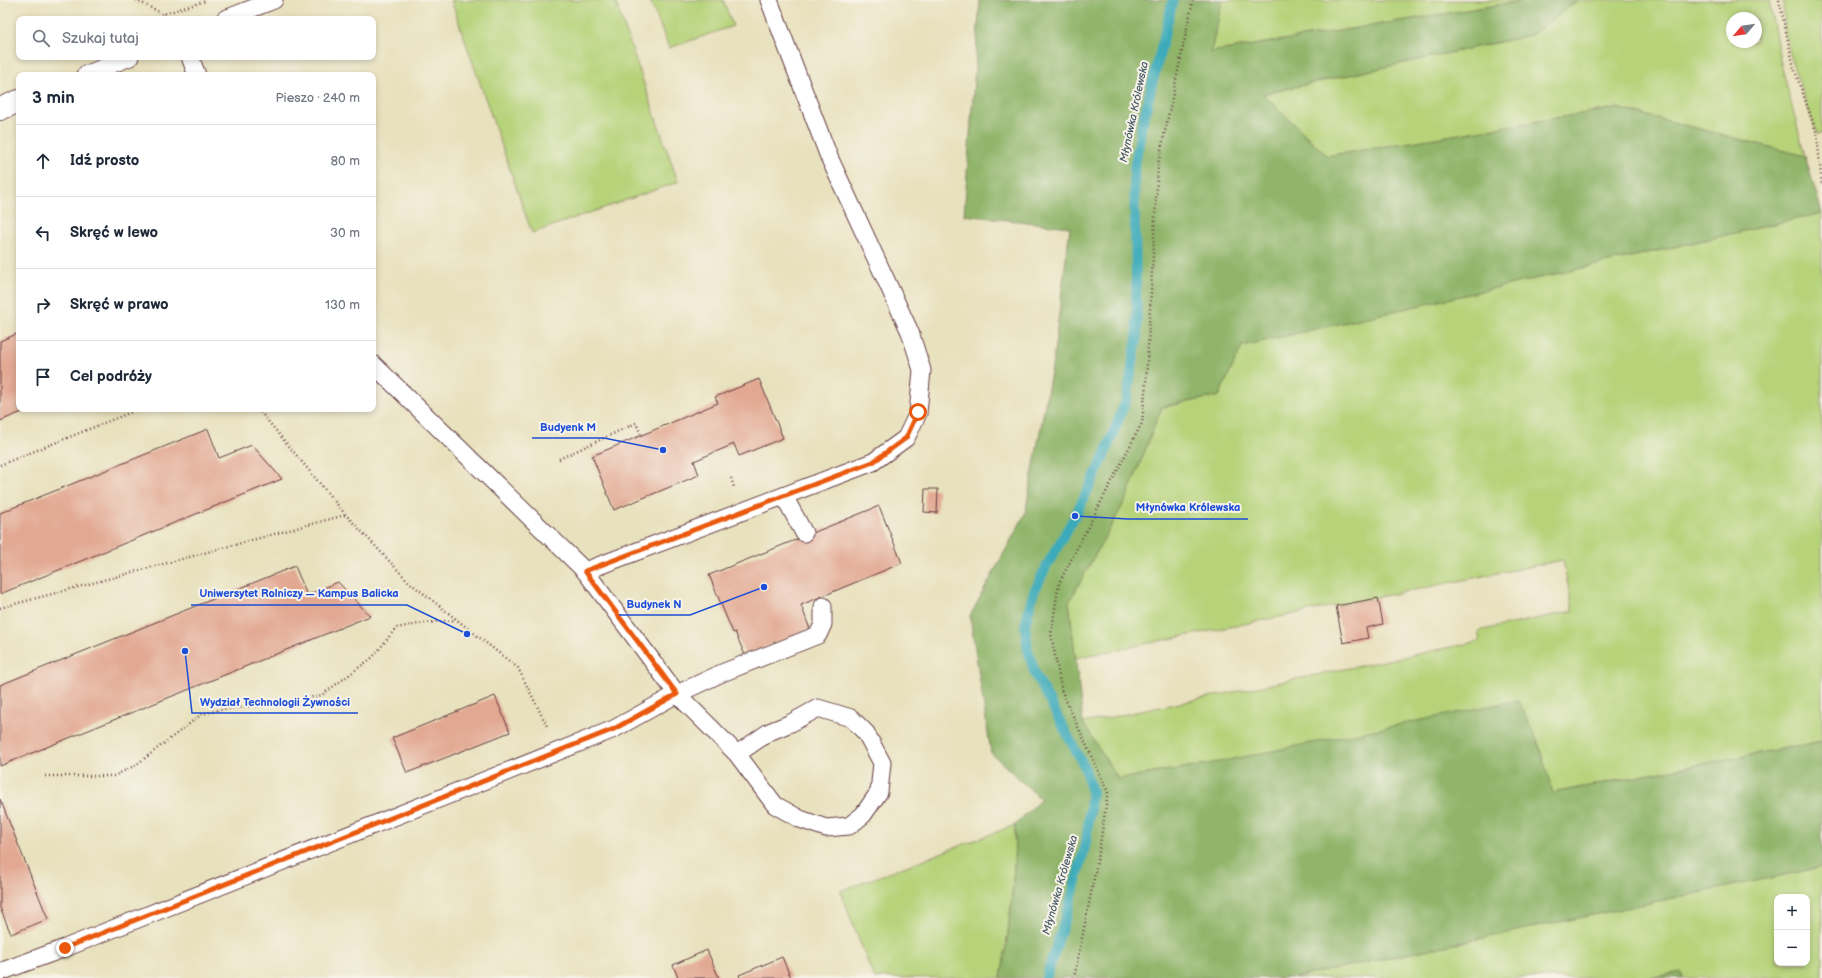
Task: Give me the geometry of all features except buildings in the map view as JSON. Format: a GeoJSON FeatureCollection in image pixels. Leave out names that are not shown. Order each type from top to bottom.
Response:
{"type":"FeatureCollection","features":[{"type":"Feature","properties":{"kind":"street"},"geometry":{"type":"LineString","coordinates":[[0,109],[16,102]]}},
{"type":"Feature","properties":{"kind":"lane"},"geometry":{"type":"LineString","coordinates":[[233,16],[274,0]]}},
{"type":"Feature","properties":{"kind":"lane"},"geometry":{"type":"LineString","coordinates":[[585,571],[873,462],[906,438],[918,412],[922,370],[910,332],[829,157],[769,0]]}},
{"type":"Feature","properties":{"kind":"lane"},"geometry":{"type":"LineString","coordinates":[[92,72],[122,60]]}},
{"type":"Feature","properties":{"kind":"lane"},"geometry":{"type":"LineString","coordinates":[[191,60],[196,72]]}},
{"type":"Feature","properties":{"kind":"lane"},"geometry":{"type":"LineString","coordinates":[[376,367],[585,571],[677,694],[737,754],[775,805],[800,819],[826,828],[849,826],[863,815],[879,792],[882,763],[866,733],[851,718],[818,708],[791,723],[769,732],[737,754]]}},
{"type":"Feature","properties":{"kind":"lane"},"geometry":{"type":"LineString","coordinates":[[784,496],[804,533]]}},
{"type":"Feature","properties":{"kind":"lane"},"geometry":{"type":"LineString","coordinates":[[0,972],[65,948],[614,729],[677,694],[722,673],[818,635],[823,624],[823,606]]}},
{"type":"Feature","properties":{"kind":"path"},"geometry":{"type":"LineString","coordinates":[[136,0],[163,14],[208,0]]}},
{"type":"Feature","properties":{"kind":"path"},"geometry":{"type":"LineString","coordinates":[[1074,978],[1098,858],[1108,792],[1062,692],[1051,634],[1059,583],[1142,422],[1146,382],[1158,164],[1193,0]]}},
{"type":"Feature","properties":{"kind":"path"},"geometry":{"type":"LineString","coordinates":[[1779,0],[1794,68],[1817,134],[1822,186]]}},
{"type":"Feature","properties":{"kind":"path"},"geometry":{"type":"LineString","coordinates":[[0,465],[132,412]]}},
{"type":"Feature","properties":{"kind":"path"},"geometry":{"type":"LineString","coordinates":[[260,412],[346,515],[409,582],[518,668],[548,728],[552,731]]}},
{"type":"Feature","properties":{"kind":"path"},"geometry":{"type":"LineString","coordinates":[[558,459],[636,423],[641,435]]}},
{"type":"Feature","properties":{"kind":"path"},"geometry":{"type":"LineString","coordinates":[[0,608],[346,515]]}},
{"type":"Feature","properties":{"kind":"path"},"geometry":{"type":"LineString","coordinates":[[45,776],[114,776],[136,765],[202,714],[223,709],[280,704],[322,695],[373,657],[396,628],[424,623],[456,620]]}},
{"type":"Feature","properties":{"kind":"green space"},"geometry":{"type":"Polygon","coordinates":[[[451,0],[615,0],[678,182],[532,233],[451,0]]]}},
{"type":"Feature","properties":{"kind":"green space"},"geometry":{"type":"Polygon","coordinates":[[[650,0],[723,0],[733,26],[669,48],[650,0]]]}},
{"type":"Feature","properties":{"kind":"green space"},"geometry":{"type":"Polygon","coordinates":[[[980,0],[1222,0],[1211,52],[1528,0],[1579,0],[1531,35],[1263,94],[1327,156],[1617,108],[1805,156],[1822,213],[1242,346],[1219,396],[1162,407],[1126,499],[1069,602],[1083,723],[1118,779],[1219,762],[1518,700],[1538,742],[1553,793],[1822,741],[1822,867],[1292,978],[1001,978],[1011,902],[1015,825],[1041,799],[991,753],[970,616],[1025,514],[1053,361],[1070,227],[964,215],[980,0]]]}},
{"type":"Feature","properties":{"kind":"green space"},"geometry":{"type":"Polygon","coordinates":[[[1222,0],[1528,0],[1211,52],[1222,0]]]}},
{"type":"Feature","properties":{"kind":"green space"},"geometry":{"type":"Polygon","coordinates":[[[1579,0],[1769,0],[1780,60],[1805,156],[1617,108],[1327,156],[1263,94],[1531,35],[1579,0]]]}},
{"type":"Feature","properties":{"kind":"green space"},"geometry":{"type":"Polygon","coordinates":[[[1783,0],[1822,0],[1822,133],[1817,134],[1794,68],[1785,34],[1783,0]]]}},
{"type":"Feature","properties":{"kind":"green space"},"geometry":{"type":"Polygon","coordinates":[[[1822,213],[1822,741],[1552,793],[1538,742],[1219,762],[1118,779],[1083,723],[1480,641],[1478,631],[1573,611],[1563,560],[1075,658],[1069,602],[1126,499],[1162,407],[1219,396],[1242,346],[1822,213]]]}},
{"type":"Feature","properties":{"kind":"green space"},"geometry":{"type":"Polygon","coordinates":[[[1015,825],[1011,902],[1001,978],[874,978],[840,891],[1015,825]]]}},
{"type":"Feature","properties":{"kind":"green space"},"geometry":{"type":"Polygon","coordinates":[[[1822,867],[1822,978],[1683,978],[1681,972],[1651,978],[1292,978],[1822,867]]]}},
{"type":"Feature","properties":{"kind":"green space"},"geometry":{"type":"Polygon","coordinates":[[[1681,972],[1683,978],[1651,978],[1681,972]]]}},
{"type":"Feature","properties":{"kind":"waterway","name":"Młynówka Królewska"},"geometry":{"type":"LineString","coordinates":[[1046,978],[1071,900],[1086,843],[1092,792],[1084,766],[1035,674],[1028,650],[1025,625],[1033,594],[1046,567],[1075,516],[1103,459],[1127,398],[1137,337],[1134,170],[1142,125],[1173,0]]}},
{"type":"Feature","properties":{"kind":"place","name":"Budyenk M"},"geometry":{"type":"Point","coordinates":[663,450]}},
{"type":"Feature","properties":{"kind":"place","name":"Młynówka Królewska"},"geometry":{"type":"Point","coordinates":[1075,516]}},
{"type":"Feature","properties":{"kind":"place","name":"Budynek N"},"geometry":{"type":"Point","coordinates":[764,587]}},
{"type":"Feature","properties":{"kind":"place","name":"Uniwersytet Rolniczy — Kampus Balicka"},"geometry":{"type":"Point","coordinates":[467,634]}},
{"type":"Feature","properties":{"kind":"place","name":"Wydział Technologii Żywności"},"geometry":{"type":"Point","coordinates":[185,651]}},
{"type":"Feature","properties":{"kind":"route"},"geometry":{"type":"LineString","coordinates":[[65,948],[614,729],[677,694],[585,571],[873,462],[906,438],[918,412]]}}]}
